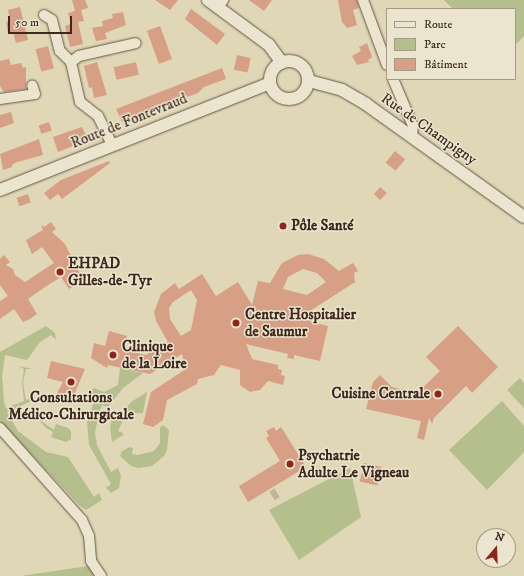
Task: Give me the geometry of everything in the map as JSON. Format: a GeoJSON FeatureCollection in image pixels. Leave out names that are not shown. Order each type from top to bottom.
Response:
{"type":"FeatureCollection","features":[{"type":"Feature","properties":{"kind":"street"},"geometry":{"type":"LineString","coordinates":[[208,0],[221,4],[269,45],[282,63]]}},
{"type":"Feature","properties":{"kind":"street"},"geometry":{"type":"LineString","coordinates":[[363,0],[386,62]]}},
{"type":"Feature","properties":{"kind":"street"},"geometry":{"type":"LineString","coordinates":[[44,15],[52,20],[60,51],[71,62],[80,102],[98,116],[112,145]]}},
{"type":"Feature","properties":{"kind":"street"},"geometry":{"type":"LineString","coordinates":[[71,62],[79,56],[136,43]]}},
{"type":"Feature","properties":{"kind":"street"},"geometry":{"type":"LineString","coordinates":[[282,63],[297,63],[307,73],[309,81],[303,94],[290,100],[275,93],[270,83],[272,71],[282,63]]}},
{"type":"Feature","properties":{"kind":"street"},"geometry":{"type":"LineString","coordinates":[[393,80],[413,126],[412,136]]}},
{"type":"Feature","properties":{"kind":"street","name":"Rue de Champigny"},"geometry":{"type":"LineString","coordinates":[[309,81],[342,90],[412,136],[524,217]]}},
{"type":"Feature","properties":{"kind":"street","name":"Route de Fontevraud"},"geometry":{"type":"LineString","coordinates":[[0,190],[270,83]]}},
{"type":"Feature","properties":{"kind":"street"},"geometry":{"type":"LineString","coordinates":[[0,99],[35,94],[32,85]]}},
{"type":"Feature","properties":{"kind":"street"},"geometry":{"type":"LineString","coordinates":[[0,428],[82,520],[89,536],[91,561],[101,576]]}},
{"type":"Feature","properties":{"kind":"green space"},"geometry":{"type":"Polygon","coordinates":[[[444,0],[524,0],[524,36],[516,44],[516,8],[452,8],[444,0]]]}},
{"type":"Feature","properties":{"kind":"green space"},"geometry":{"type":"Polygon","coordinates":[[[46,326],[55,333],[56,340],[51,335],[40,342],[27,360],[5,355],[2,376],[4,402],[6,408],[24,401],[22,383],[24,369],[18,366],[32,369],[26,369],[23,383],[26,400],[32,398],[32,401],[7,412],[18,431],[46,452],[68,457],[94,497],[99,493],[102,500],[86,510],[80,506],[0,421],[0,352],[46,326]]]}},
{"type":"Feature","properties":{"kind":"green space"},"geometry":{"type":"Polygon","coordinates":[[[120,368],[143,373],[123,388],[108,407],[102,405],[99,413],[95,433],[97,445],[111,472],[118,468],[121,476],[119,488],[111,493],[106,488],[111,484],[89,445],[87,422],[95,398],[88,395],[94,388],[104,392],[118,385],[120,368]]]}},
{"type":"Feature","properties":{"kind":"green space"},"geometry":{"type":"Polygon","coordinates":[[[520,378],[524,383],[524,408],[507,390],[520,378]]]}},
{"type":"Feature","properties":{"kind":"green space"},"geometry":{"type":"Polygon","coordinates":[[[147,392],[143,413],[134,413],[123,420],[118,431],[123,433],[123,435],[112,442],[110,428],[112,417],[118,419],[131,402],[147,392]]]}},
{"type":"Feature","properties":{"kind":"green space"},"geometry":{"type":"Polygon","coordinates":[[[502,401],[524,426],[524,452],[487,490],[449,450],[502,401]]]}},
{"type":"Feature","properties":{"kind":"green space"},"geometry":{"type":"Polygon","coordinates":[[[36,405],[31,410],[40,420],[54,430],[56,424],[68,428],[71,431],[71,439],[66,442],[51,437],[53,432],[46,428],[30,410],[23,411],[36,405]]]}},
{"type":"Feature","properties":{"kind":"green space"},"geometry":{"type":"Polygon","coordinates":[[[163,425],[169,430],[167,450],[164,456],[152,466],[138,468],[131,466],[120,456],[122,451],[130,447],[133,448],[132,454],[138,455],[154,451],[160,443],[160,427],[163,425]]]}},
{"type":"Feature","properties":{"kind":"green space"},"geometry":{"type":"Polygon","coordinates":[[[350,468],[361,517],[299,560],[269,510],[350,468]]]}},
{"type":"Feature","properties":{"kind":"green space"},"geometry":{"type":"Polygon","coordinates":[[[90,565],[97,576],[21,576],[88,566],[90,565]]]}},
{"type":"Feature","properties":{"kind":"building"},"geometry":{"type":"Polygon","coordinates":[[[72,0],[85,0],[88,8],[81,10],[84,21],[78,22],[83,44],[70,47],[65,26],[71,24],[68,13],[75,11],[72,0]]]}},
{"type":"Feature","properties":{"kind":"building"},"geometry":{"type":"Polygon","coordinates":[[[155,0],[178,0],[170,10],[155,0]]]}},
{"type":"Feature","properties":{"kind":"building"},"geometry":{"type":"Polygon","coordinates":[[[249,0],[272,0],[264,11],[249,0]]]}},
{"type":"Feature","properties":{"kind":"building"},"geometry":{"type":"Polygon","coordinates":[[[338,0],[357,0],[359,8],[353,10],[357,25],[347,28],[342,22],[338,0]]]}},
{"type":"Feature","properties":{"kind":"building"},"geometry":{"type":"Polygon","coordinates":[[[20,7],[28,40],[16,43],[13,32],[8,33],[6,22],[10,21],[8,10],[20,7]]]}},
{"type":"Feature","properties":{"kind":"building"},"geometry":{"type":"Polygon","coordinates":[[[191,9],[225,34],[217,45],[185,19],[191,9]]]}},
{"type":"Feature","properties":{"kind":"building"},"geometry":{"type":"Polygon","coordinates":[[[123,12],[126,25],[105,33],[107,39],[96,41],[92,28],[103,26],[102,21],[113,18],[112,14],[123,12]]]}},
{"type":"Feature","properties":{"kind":"building"},"geometry":{"type":"Polygon","coordinates":[[[160,26],[172,59],[159,64],[147,31],[160,26]]]}},
{"type":"Feature","properties":{"kind":"building"},"geometry":{"type":"Polygon","coordinates":[[[367,43],[372,57],[368,60],[369,62],[357,65],[352,56],[361,51],[359,47],[367,43]]]}},
{"type":"Feature","properties":{"kind":"building"},"geometry":{"type":"Polygon","coordinates":[[[48,46],[54,68],[41,72],[35,49],[48,46]]]}},
{"type":"Feature","properties":{"kind":"building"},"geometry":{"type":"Polygon","coordinates":[[[237,55],[251,58],[248,73],[234,70],[237,55]]]}},
{"type":"Feature","properties":{"kind":"building"},"geometry":{"type":"Polygon","coordinates":[[[9,59],[11,65],[21,63],[23,68],[26,67],[26,89],[4,92],[0,86],[0,61],[9,59]]]}},
{"type":"Feature","properties":{"kind":"building"},"geometry":{"type":"Polygon","coordinates":[[[97,62],[107,95],[94,98],[92,87],[89,88],[84,66],[97,62]]]}},
{"type":"Feature","properties":{"kind":"building"},"geometry":{"type":"Polygon","coordinates":[[[136,62],[139,75],[117,80],[114,67],[136,62]]]}},
{"type":"Feature","properties":{"kind":"building"},"geometry":{"type":"Polygon","coordinates":[[[222,68],[226,79],[204,87],[198,93],[187,97],[187,95],[122,122],[116,109],[222,68]]]}},
{"type":"Feature","properties":{"kind":"building"},"geometry":{"type":"Polygon","coordinates":[[[11,112],[14,123],[0,128],[0,115],[11,112]]]}},
{"type":"Feature","properties":{"kind":"building"},"geometry":{"type":"Polygon","coordinates":[[[49,122],[52,131],[41,134],[39,125],[49,122]]]}},
{"type":"Feature","properties":{"kind":"building"},"geometry":{"type":"Polygon","coordinates":[[[82,127],[88,140],[58,152],[53,137],[82,127]]]}},
{"type":"Feature","properties":{"kind":"building"},"geometry":{"type":"Polygon","coordinates":[[[39,139],[43,155],[17,162],[12,165],[12,167],[3,170],[0,154],[39,139]]]}},
{"type":"Feature","properties":{"kind":"building"},"geometry":{"type":"Polygon","coordinates":[[[395,151],[405,159],[396,171],[386,163],[395,151]]]}},
{"type":"Feature","properties":{"kind":"building"},"geometry":{"type":"Polygon","coordinates":[[[109,161],[110,163],[62,199],[58,194],[50,200],[44,193],[61,180],[109,161]]]}},
{"type":"Feature","properties":{"kind":"building"},"geometry":{"type":"Polygon","coordinates":[[[380,187],[387,193],[380,200],[374,194],[380,187]]]}},
{"type":"Feature","properties":{"kind":"building"},"geometry":{"type":"Polygon","coordinates":[[[28,194],[31,203],[19,206],[17,198],[28,194]]]}},
{"type":"Feature","properties":{"kind":"building","name":"EHPAD Gilles-de-Tyr"},"geometry":{"type":"Polygon","coordinates":[[[51,222],[56,229],[52,232],[65,244],[72,258],[70,260],[85,279],[69,289],[61,277],[28,299],[37,314],[30,319],[23,322],[14,309],[0,319],[0,301],[8,296],[0,285],[0,259],[4,255],[10,262],[6,265],[13,269],[15,275],[25,282],[54,263],[42,247],[32,254],[26,240],[43,230],[41,225],[44,227],[51,222]]]}},
{"type":"Feature","properties":{"kind":"building"},"geometry":{"type":"Polygon","coordinates":[[[308,254],[324,259],[339,271],[353,263],[358,271],[354,273],[355,282],[310,311],[313,317],[311,322],[328,326],[320,361],[294,355],[294,359],[287,358],[288,354],[246,344],[252,359],[278,365],[278,369],[282,370],[281,375],[285,376],[283,385],[268,381],[260,390],[250,392],[240,385],[240,370],[221,365],[214,375],[198,379],[197,384],[167,400],[163,420],[153,427],[143,424],[151,392],[186,369],[182,354],[150,374],[108,365],[107,368],[91,358],[94,343],[105,346],[109,331],[127,336],[123,350],[146,355],[168,342],[156,321],[154,312],[161,294],[175,283],[179,289],[202,274],[216,296],[238,282],[252,305],[258,281],[270,283],[282,263],[298,255],[308,254]],[[303,269],[288,277],[283,289],[307,295],[326,282],[317,273],[303,269]],[[191,290],[173,302],[169,308],[170,319],[181,336],[191,330],[197,300],[191,290]]]}},
{"type":"Feature","properties":{"kind":"building"},"geometry":{"type":"Polygon","coordinates":[[[458,326],[498,367],[472,393],[466,386],[434,418],[432,424],[429,418],[424,440],[417,438],[421,421],[366,409],[373,382],[380,375],[392,387],[417,393],[440,371],[426,357],[458,326]]]}},
{"type":"Feature","properties":{"kind":"building","name":"Consultations Médico-Chirurgicale"},"geometry":{"type":"Polygon","coordinates":[[[51,361],[85,369],[71,402],[56,395],[63,382],[47,378],[51,361]]]}},
{"type":"Feature","properties":{"kind":"building","name":"Psychatrie Adulte Le Vigneau"},"geometry":{"type":"Polygon","coordinates":[[[274,427],[276,431],[281,427],[306,467],[248,502],[239,486],[280,461],[266,438],[269,436],[266,431],[274,427]]]}},
{"type":"Feature","properties":{"kind":"building"},"geometry":{"type":"Polygon","coordinates":[[[364,463],[382,467],[377,486],[360,482],[364,463]]]}},
{"type":"Feature","properties":{"kind":"tunnel"},"geometry":{"type":"LineString","coordinates":[[272,496],[277,493]]}},
{"type":"Feature","properties":{"kind":"place","name":"Pôle Santé"},"geometry":{"type":"Point","coordinates":[283,226]}},
{"type":"Feature","properties":{"kind":"place","name":"EHPAD Gilles-de-Tyr"},"geometry":{"type":"Point","coordinates":[60,272]}},
{"type":"Feature","properties":{"kind":"place","name":"Centre Hospitalier de Saumur"},"geometry":{"type":"Point","coordinates":[236,323]}},
{"type":"Feature","properties":{"kind":"place","name":"Clinique de la Loire"},"geometry":{"type":"Point","coordinates":[113,355]}},
{"type":"Feature","properties":{"kind":"place","name":"Consultations Médico-Chirurgicale"},"geometry":{"type":"Point","coordinates":[71,382]}},
{"type":"Feature","properties":{"kind":"place","name":"Cuisine Centrale"},"geometry":{"type":"Point","coordinates":[438,394]}},
{"type":"Feature","properties":{"kind":"place","name":"Psychatrie Adulte Le Vigneau"},"geometry":{"type":"Point","coordinates":[290,464]}}]}
